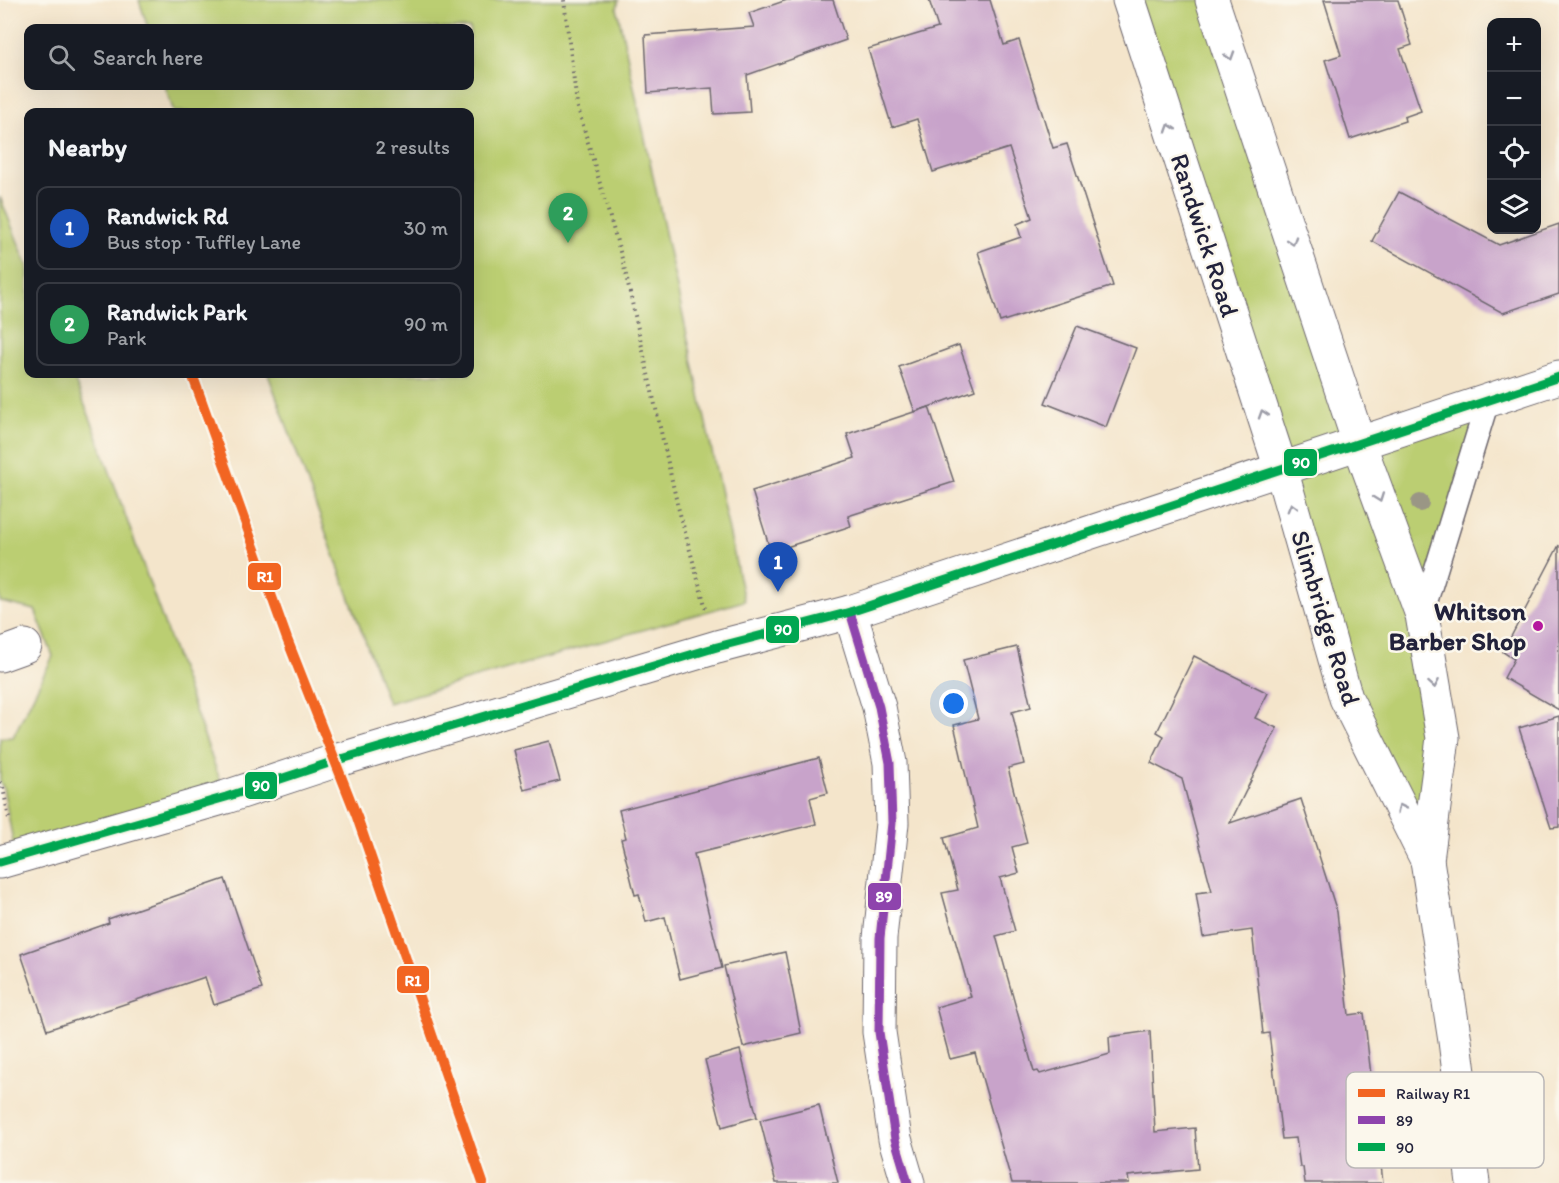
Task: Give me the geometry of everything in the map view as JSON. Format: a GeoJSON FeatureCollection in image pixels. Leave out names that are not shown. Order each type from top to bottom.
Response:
{"type":"FeatureCollection","features":[{"type":"Feature","properties":{"kind":"street","name":"Randwick Road"},"geometry":{"type":"LineString","coordinates":[[1129,0],[1281,469]]}},
{"type":"Feature","properties":{"kind":"street"},"geometry":{"type":"LineString","coordinates":[[1212,0],[1359,443]]}},
{"type":"Feature","properties":{"kind":"street"},"geometry":{"type":"LineString","coordinates":[[0,862],[226,797],[346,758],[717,647],[850,612],[1559,377]]}},
{"type":"Feature","properties":{"kind":"street","name":"Slimbridge Road"},"geometry":{"type":"LineString","coordinates":[[1359,443],[1422,615],[1443,738],[1427,860],[1459,1072]]}},
{"type":"Feature","properties":{"kind":"street","name":"Slimbridge Road"},"geometry":{"type":"LineString","coordinates":[[1281,469],[1346,698],[1427,860]]}},
{"type":"Feature","properties":{"kind":"street"},"geometry":{"type":"LineString","coordinates":[[850,612],[879,707],[890,763],[892,823],[880,938],[879,1032],[895,1139],[908,1183]]}},
{"type":"Feature","properties":{"kind":"street","name":"Slimbridge Road"},"geometry":{"type":"LineString","coordinates":[[1471,1168],[1473,1183]]}},
{"type":"Feature","properties":{"kind":"lane"},"geometry":{"type":"LineString","coordinates":[[1422,615],[1488,400]]}},
{"type":"Feature","properties":{"kind":"path"},"geometry":{"type":"LineString","coordinates":[[564,0],[577,105],[623,262],[677,503],[717,647]]}},
{"type":"Feature","properties":{"kind":"green space"},"geometry":{"type":"Polygon","coordinates":[[[139,0],[619,0],[617,8],[744,601],[388,703],[269,378],[474,378],[474,108],[173,108],[166,90],[474,90],[474,24],[147,24],[139,0]]]}},
{"type":"Feature","properties":{"kind":"green space"},"geometry":{"type":"Polygon","coordinates":[[[1129,0],[1212,0],[1359,443],[1488,400],[1422,615],[1443,738],[1427,860],[1346,698],[1129,0]]]}},
{"type":"Feature","properties":{"kind":"green space"},"geometry":{"type":"Polygon","coordinates":[[[0,197],[24,257],[24,378],[74,378],[93,425],[226,797],[16,858],[3,787],[0,782],[0,738],[13,737],[53,656],[35,610],[0,602],[0,197]]]}},
{"type":"Feature","properties":{"kind":"building"},"geometry":{"type":"Polygon","coordinates":[[[787,0],[833,0],[846,40],[747,75],[750,112],[714,114],[712,88],[648,93],[645,35],[754,27],[749,13],[787,0]]]}},
{"type":"Feature","properties":{"kind":"building"},"geometry":{"type":"Polygon","coordinates":[[[929,0],[990,0],[1004,45],[1019,40],[1053,148],[1067,144],[1113,286],[1000,322],[978,252],[1021,237],[1017,224],[1032,218],[1009,148],[933,172],[917,119],[892,127],[868,49],[938,28],[929,0]]]}},
{"type":"Feature","properties":{"kind":"building"},"geometry":{"type":"Polygon","coordinates":[[[1324,0],[1398,0],[1412,45],[1400,49],[1421,111],[1404,117],[1405,121],[1350,139],[1325,60],[1341,55],[1324,0]]]}},
{"type":"Feature","properties":{"kind":"building"},"geometry":{"type":"Polygon","coordinates":[[[1399,192],[1499,245],[1530,234],[1541,234],[1541,230],[1559,224],[1559,294],[1503,313],[1372,241],[1399,192]]]}},
{"type":"Feature","properties":{"kind":"building"},"geometry":{"type":"Polygon","coordinates":[[[1077,326],[1136,348],[1106,427],[1045,403],[1077,326]]]}},
{"type":"Feature","properties":{"kind":"building"},"geometry":{"type":"Polygon","coordinates":[[[959,345],[975,390],[915,412],[899,367],[959,345]]]}},
{"type":"Feature","properties":{"kind":"building"},"geometry":{"type":"Polygon","coordinates":[[[929,407],[954,482],[848,516],[851,526],[771,552],[752,491],[855,458],[847,434],[929,407]]]}},
{"type":"Feature","properties":{"kind":"building","name":"Whitson Barber Shop"},"geometry":{"type":"Polygon","coordinates":[[[1559,545],[1559,710],[1504,678],[1514,659],[1503,652],[1559,545]]]}},
{"type":"Feature","properties":{"kind":"building"},"geometry":{"type":"Polygon","coordinates":[[[1017,647],[1031,707],[1012,712],[1024,764],[1008,768],[1027,843],[1012,847],[1019,873],[1000,878],[1015,931],[996,936],[1034,1072],[1038,1071],[1040,1074],[1110,1054],[1109,1037],[1150,1031],[1155,1132],[1195,1128],[1198,1169],[1128,1176],[1129,1183],[1012,1183],[975,1053],[950,1059],[936,1007],[971,997],[942,893],[958,890],[944,838],[978,828],[954,725],[978,719],[963,660],[1017,647]]]}},
{"type":"Feature","properties":{"kind":"building"},"geometry":{"type":"Polygon","coordinates":[[[1194,656],[1268,693],[1255,718],[1277,728],[1230,823],[1301,799],[1337,912],[1349,1015],[1364,1013],[1371,1072],[1346,1072],[1346,1168],[1381,1168],[1383,1183],[1305,1183],[1296,1138],[1282,1139],[1269,1033],[1263,1034],[1252,930],[1203,937],[1196,893],[1212,891],[1182,779],[1151,763],[1164,736],[1157,732],[1194,656]]]}},
{"type":"Feature","properties":{"kind":"building"},"geometry":{"type":"Polygon","coordinates":[[[1559,716],[1559,827],[1551,828],[1519,728],[1559,716]]]}},
{"type":"Feature","properties":{"kind":"building"},"geometry":{"type":"Polygon","coordinates":[[[549,741],[560,781],[524,790],[514,750],[549,741]]]}},
{"type":"Feature","properties":{"kind":"building"},"geometry":{"type":"Polygon","coordinates":[[[819,758],[828,793],[810,798],[816,824],[694,854],[722,968],[680,979],[665,917],[646,922],[639,894],[635,895],[621,839],[626,838],[619,810],[819,758]]]}},
{"type":"Feature","properties":{"kind":"building"},"geometry":{"type":"Polygon","coordinates":[[[225,879],[262,989],[214,1005],[205,977],[47,1030],[21,954],[109,923],[108,919],[225,879]]]}},
{"type":"Feature","properties":{"kind":"building"},"geometry":{"type":"Polygon","coordinates":[[[785,952],[801,1033],[743,1047],[724,966],[785,952]]]}},
{"type":"Feature","properties":{"kind":"building"},"geometry":{"type":"Polygon","coordinates":[[[740,1050],[757,1117],[722,1127],[705,1060],[740,1050]]]}},
{"type":"Feature","properties":{"kind":"building"},"geometry":{"type":"Polygon","coordinates":[[[819,1105],[838,1183],[776,1183],[760,1120],[819,1105]]]}},
{"type":"Feature","properties":{"kind":"rail line","name":"R1"},"geometry":{"type":"LineString","coordinates":[[193,378],[287,639],[357,817],[483,1183]]}},
{"type":"Feature","properties":{"kind":"transit line","name":"90"},"geometry":{"type":"LineString","coordinates":[[0,862],[226,797],[335,761],[717,647],[850,612],[1559,377]]}},
{"type":"Feature","properties":{"kind":"transit line","name":"89"},"geometry":{"type":"LineString","coordinates":[[850,612],[879,707],[890,763],[892,823],[880,938],[879,1032],[895,1139],[908,1183]]}},
{"type":"Feature","properties":{"kind":"place","name":"Randwick Park"},"geometry":{"type":"Point","coordinates":[568,243]}},
{"type":"Feature","properties":{"kind":"place","name":"Randwick Rd"},"geometry":{"type":"Point","coordinates":[778,592]}},
{"type":"Feature","properties":{"kind":"place","name":"Whitson Barber Shop"},"geometry":{"type":"Point","coordinates":[1538,626]}}]}
